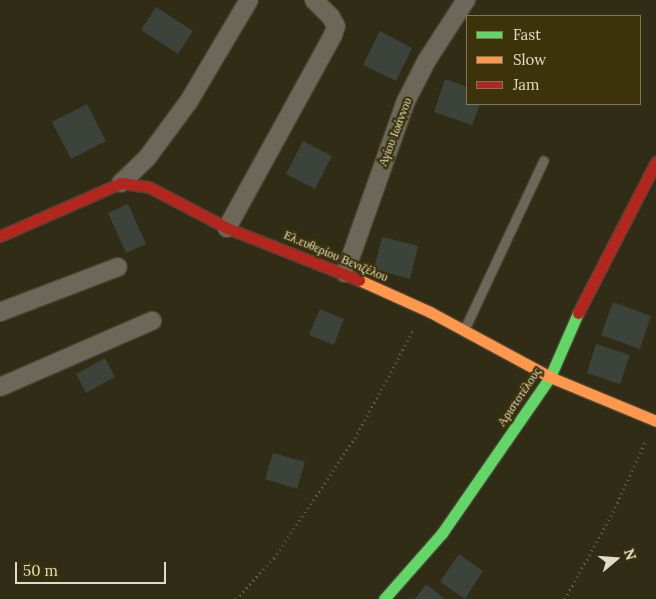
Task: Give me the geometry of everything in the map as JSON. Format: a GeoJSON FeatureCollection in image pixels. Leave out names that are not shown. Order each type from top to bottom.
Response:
{"type":"FeatureCollection","features":[{"type":"Feature","properties":{"kind":"street"},"geometry":{"type":"LineString","coordinates":[[0,236],[121,183],[146,158],[189,101],[249,0]]}},
{"type":"Feature","properties":{"kind":"street"},"geometry":{"type":"LineString","coordinates":[[227,228],[336,26],[331,17],[314,0]]}},
{"type":"Feature","properties":{"kind":"street","name":"Αγίου Ιωάννου"},"geometry":{"type":"LineString","coordinates":[[345,273],[406,101],[427,60],[466,0]]}},
{"type":"Feature","properties":{"kind":"street","name":"Αριστοτέλους"},"geometry":{"type":"LineString","coordinates":[[384,599],[442,533],[550,377],[593,279],[656,162]]}},
{"type":"Feature","properties":{"kind":"street","name":"Ελ.ευθερίου Βενιζέλου"},"geometry":{"type":"LineString","coordinates":[[121,183],[149,187],[227,228],[345,273],[464,330],[550,377],[655,421]]}},
{"type":"Feature","properties":{"kind":"street"},"geometry":{"type":"LineString","coordinates":[[0,312],[118,267]]}},
{"type":"Feature","properties":{"kind":"street"},"geometry":{"type":"LineString","coordinates":[[0,387],[152,321]]}},
{"type":"Feature","properties":{"kind":"lane"},"geometry":{"type":"LineString","coordinates":[[464,330],[543,161]]}},
{"type":"Feature","properties":{"kind":"path"},"geometry":{"type":"LineString","coordinates":[[236,599],[274,558],[355,438],[424,310]]}},
{"type":"Feature","properties":{"kind":"path"},"geometry":{"type":"LineString","coordinates":[[565,599],[613,512],[655,421]]}},
{"type":"Feature","properties":{"kind":"building"},"geometry":{"type":"Polygon","coordinates":[[[156,7],[193,31],[178,54],[141,30],[156,7]]]}},
{"type":"Feature","properties":{"kind":"building"},"geometry":{"type":"Polygon","coordinates":[[[380,31],[412,48],[396,81],[363,65],[380,31]]]}},
{"type":"Feature","properties":{"kind":"building"},"geometry":{"type":"Polygon","coordinates":[[[445,79],[466,87],[466,105],[480,105],[472,125],[434,112],[445,79]]]}},
{"type":"Feature","properties":{"kind":"building"},"geometry":{"type":"Polygon","coordinates":[[[87,104],[106,141],[71,159],[52,122],[87,104]]]}},
{"type":"Feature","properties":{"kind":"building"},"geometry":{"type":"Polygon","coordinates":[[[303,141],[332,156],[315,189],[286,174],[303,141]]]}},
{"type":"Feature","properties":{"kind":"building"},"geometry":{"type":"Polygon","coordinates":[[[128,204],[146,244],[126,253],[108,213],[128,204]]]}},
{"type":"Feature","properties":{"kind":"building"},"geometry":{"type":"Polygon","coordinates":[[[382,237],[418,246],[410,279],[374,269],[382,237]]]}},
{"type":"Feature","properties":{"kind":"building"},"geometry":{"type":"Polygon","coordinates":[[[613,302],[651,316],[640,349],[601,335],[613,302]]]}},
{"type":"Feature","properties":{"kind":"building"},"geometry":{"type":"Polygon","coordinates":[[[320,309],[344,319],[334,345],[309,335],[320,309]]]}},
{"type":"Feature","properties":{"kind":"building"},"geometry":{"type":"Polygon","coordinates":[[[596,344],[630,355],[620,384],[587,373],[596,344]]]}},
{"type":"Feature","properties":{"kind":"building"},"geometry":{"type":"Polygon","coordinates":[[[105,358],[115,377],[86,393],[76,374],[105,358]]]}},
{"type":"Feature","properties":{"kind":"building"},"geometry":{"type":"Polygon","coordinates":[[[273,453],[305,462],[297,489],[265,479],[273,453]]]}},
{"type":"Feature","properties":{"kind":"building"},"geometry":{"type":"Polygon","coordinates":[[[459,554],[483,571],[465,599],[440,582],[459,554]]]}},
{"type":"Feature","properties":{"kind":"building"},"geometry":{"type":"Polygon","coordinates":[[[426,584],[445,599],[415,599],[426,584]]]}},
{"type":"Feature","properties":{"kind":"traffic: fast"},"geometry":{"type":"LineString","coordinates":[[384,599],[442,533],[550,377],[578,313]]}},
{"type":"Feature","properties":{"kind":"traffic: slow"},"geometry":{"type":"LineString","coordinates":[[359,280],[430,312],[550,377],[656,421]]}},
{"type":"Feature","properties":{"kind":"traffic: jam"},"geometry":{"type":"LineString","coordinates":[[578,313],[656,162]]}},
{"type":"Feature","properties":{"kind":"traffic: jam"},"geometry":{"type":"LineString","coordinates":[[0,236],[121,183],[149,187],[227,228],[359,280]]}}]}
